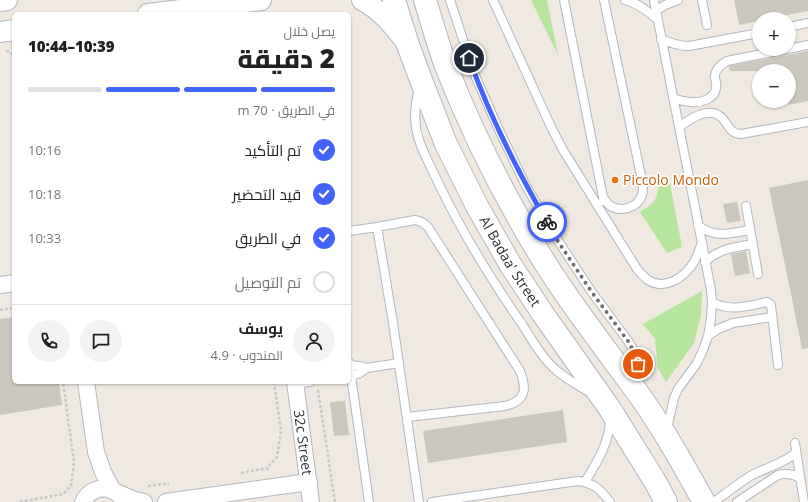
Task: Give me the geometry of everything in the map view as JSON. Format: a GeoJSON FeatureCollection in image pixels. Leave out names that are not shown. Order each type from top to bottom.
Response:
{"type":"FeatureCollection","features":[{"type":"Feature","properties":{"kind":"main road","name":"Al Badaa' Street"},"geometry":{"type":"LineString","coordinates":[[394,0],[408,45],[446,144],[480,213],[514,271],[607,406],[656,483],[666,502]]}},
{"type":"Feature","properties":{"kind":"main road","name":"Al Badaa' Street"},"geometry":{"type":"LineString","coordinates":[[425,0],[449,72],[477,140],[510,203],[546,264],[641,397],[666,436],[704,502]]}},
{"type":"Feature","properties":{"kind":"street"},"geometry":{"type":"LineString","coordinates":[[0,1],[6,0]]}},
{"type":"Feature","properties":{"kind":"street"},"geometry":{"type":"LineString","coordinates":[[164,12],[261,0]]}},
{"type":"Feature","properties":{"kind":"street"},"geometry":{"type":"LineString","coordinates":[[362,0],[382,14],[408,45]]}},
{"type":"Feature","properties":{"kind":"street"},"geometry":{"type":"LineString","coordinates":[[86,384],[96,452],[103,472],[117,495]]}},
{"type":"Feature","properties":{"kind":"street","name":"32c Street"},"geometry":{"type":"LineString","coordinates":[[300,384],[311,502]]}},
{"type":"Feature","properties":{"kind":"street"},"geometry":{"type":"LineString","coordinates":[[84,499],[92,474],[96,452]]}},
{"type":"Feature","properties":{"kind":"street"},"geometry":{"type":"LineString","coordinates":[[166,502],[309,482]]}},
{"type":"Feature","properties":{"kind":"street"},"geometry":{"type":"LineString","coordinates":[[84,499],[92,491],[97,489],[108,489],[117,495],[135,500],[144,494]]}},
{"type":"Feature","properties":{"kind":"lane","name":"Al Badaa' Street"},"geometry":{"type":"LineString","coordinates":[[450,0],[474,73],[498,130],[526,186],[557,240],[591,291],[628,341],[634,352],[638,364],[641,397]]}},
{"type":"Feature","properties":{"kind":"lane"},"geometry":{"type":"LineString","coordinates":[[493,0],[563,150],[637,269],[643,276],[649,281],[657,284],[665,284],[682,276],[695,261],[702,243]]}},
{"type":"Feature","properties":{"kind":"lane"},"geometry":{"type":"LineString","coordinates":[[564,0],[603,197],[603,214]]}},
{"type":"Feature","properties":{"kind":"lane"},"geometry":{"type":"LineString","coordinates":[[603,197],[609,205],[613,207],[618,209],[628,208],[636,204],[642,195],[643,185],[604,0]]}},
{"type":"Feature","properties":{"kind":"lane"},"geometry":{"type":"LineString","coordinates":[[625,0],[639,5],[658,20]]}},
{"type":"Feature","properties":{"kind":"lane"},"geometry":{"type":"LineString","coordinates":[[654,0],[702,243],[712,302],[712,319],[708,336],[697,363],[680,385],[674,398],[666,436]]}},
{"type":"Feature","properties":{"kind":"lane"},"geometry":{"type":"LineString","coordinates":[[656,12],[665,5],[678,0]]}},
{"type":"Feature","properties":{"kind":"lane"},"geometry":{"type":"LineString","coordinates":[[702,0],[707,25]]}},
{"type":"Feature","properties":{"kind":"lane"},"geometry":{"type":"LineString","coordinates":[[796,26],[808,23]]}},
{"type":"Feature","properties":{"kind":"lane"},"geometry":{"type":"LineString","coordinates":[[661,39],[679,46],[689,46],[752,34]]}},
{"type":"Feature","properties":{"kind":"lane"},"geometry":{"type":"LineString","coordinates":[[673,98],[693,103],[712,97],[716,89],[716,71],[719,66],[727,62],[808,46]]}},
{"type":"Feature","properties":{"kind":"lane"},"geometry":{"type":"LineString","coordinates":[[679,127],[696,116],[704,113],[716,113],[721,116],[732,132],[736,134],[808,122]]}},
{"type":"Feature","properties":{"kind":"lane"},"geometry":{"type":"LineString","coordinates":[[746,206],[758,274]]}},
{"type":"Feature","properties":{"kind":"lane"},"geometry":{"type":"LineString","coordinates":[[351,231],[415,220],[425,223],[520,371],[524,382],[524,390],[520,398],[514,404],[407,417]]}},
{"type":"Feature","properties":{"kind":"lane"},"geometry":{"type":"LineString","coordinates":[[698,225],[710,233],[717,234],[750,230]]}},
{"type":"Feature","properties":{"kind":"lane"},"geometry":{"type":"LineString","coordinates":[[377,227],[399,363],[419,502]]}},
{"type":"Feature","properties":{"kind":"lane"},"geometry":{"type":"LineString","coordinates":[[705,262],[717,252],[724,249],[753,244]]}},
{"type":"Feature","properties":{"kind":"lane"},"geometry":{"type":"LineString","coordinates":[[712,302],[718,306],[726,308],[735,308],[767,302],[771,304],[778,365]]}},
{"type":"Feature","properties":{"kind":"lane"},"geometry":{"type":"LineString","coordinates":[[708,336],[718,329],[733,323],[772,317]]}},
{"type":"Feature","properties":{"kind":"lane"},"geometry":{"type":"LineString","coordinates":[[351,376],[368,368],[399,363]]}},
{"type":"Feature","properties":{"kind":"lane"},"geometry":{"type":"LineString","coordinates":[[351,364],[368,368]]}},
{"type":"Feature","properties":{"kind":"lane"},"geometry":{"type":"LineString","coordinates":[[351,384],[369,502]]}},
{"type":"Feature","properties":{"kind":"lane"},"geometry":{"type":"LineString","coordinates":[[585,482],[599,461],[605,446],[610,427],[607,406]]}},
{"type":"Feature","properties":{"kind":"lane"},"geometry":{"type":"LineString","coordinates":[[795,443],[804,502]]}},
{"type":"Feature","properties":{"kind":"lane"},"geometry":{"type":"LineString","coordinates":[[714,502],[751,476],[762,470],[782,463],[796,453]]}},
{"type":"Feature","properties":{"kind":"lane"},"geometry":{"type":"LineString","coordinates":[[737,502],[778,475],[789,474],[800,478]]}},
{"type":"Feature","properties":{"kind":"lane"},"geometry":{"type":"LineString","coordinates":[[432,502],[571,481],[585,482],[596,487],[610,502]]}},
{"type":"Feature","properties":{"kind":"path"},"geometry":{"type":"LineString","coordinates":[[5,38],[12,54]]}},
{"type":"Feature","properties":{"kind":"path"},"geometry":{"type":"LineString","coordinates":[[0,310],[12,308]]}},
{"type":"Feature","properties":{"kind":"path"},"geometry":{"type":"LineString","coordinates":[[20,502],[63,494],[71,486],[74,462],[63,384]]}},
{"type":"Feature","properties":{"kind":"path"},"geometry":{"type":"LineString","coordinates":[[274,384],[281,432],[280,444]]}},
{"type":"Feature","properties":{"kind":"path"},"geometry":{"type":"LineString","coordinates":[[318,390],[335,502]]}},
{"type":"Feature","properties":{"kind":"path"},"geometry":{"type":"LineString","coordinates":[[239,474],[268,468]]}},
{"type":"Feature","properties":{"kind":"path"},"geometry":{"type":"LineString","coordinates":[[144,494],[175,483]]}},
{"type":"Feature","properties":{"kind":"green space"},"geometry":{"type":"Polygon","coordinates":[[[531,0],[547,0],[558,55],[531,0]]]}},
{"type":"Feature","properties":{"kind":"green space"},"geometry":{"type":"Polygon","coordinates":[[[670,183],[682,247],[667,253],[640,212],[653,202],[657,196],[658,187],[670,183]]]}},
{"type":"Feature","properties":{"kind":"green space"},"geometry":{"type":"Polygon","coordinates":[[[702,291],[701,315],[694,343],[666,382],[658,368],[655,339],[643,324],[702,291]]]}},
{"type":"Feature","properties":{"kind":"building"},"geometry":{"type":"Polygon","coordinates":[[[734,0],[808,0],[808,11],[796,13],[796,12],[752,12],[752,22],[739,25],[734,0]]]}},
{"type":"Feature","properties":{"kind":"building"},"geometry":{"type":"Polygon","coordinates":[[[808,51],[808,101],[796,104],[796,64],[752,64],[752,71],[730,71],[729,66],[782,56],[796,56],[796,53],[808,51]]]}},
{"type":"Feature","properties":{"kind":"building"},"geometry":{"type":"Polygon","coordinates":[[[808,180],[808,348],[802,349],[769,188],[808,180]]]}},
{"type":"Feature","properties":{"kind":"building"},"geometry":{"type":"Polygon","coordinates":[[[737,202],[741,221],[727,223],[723,204],[737,202]]]}},
{"type":"Feature","properties":{"kind":"building"},"geometry":{"type":"Polygon","coordinates":[[[746,251],[750,273],[735,276],[731,254],[746,251]]]}},
{"type":"Feature","properties":{"kind":"building"},"geometry":{"type":"Polygon","coordinates":[[[12,317],[12,384],[59,384],[62,405],[0,415],[0,319],[12,317]]]}},
{"type":"Feature","properties":{"kind":"building"},"geometry":{"type":"Polygon","coordinates":[[[345,401],[349,435],[334,436],[330,402],[345,401]]]}},
{"type":"Feature","properties":{"kind":"building"},"geometry":{"type":"Polygon","coordinates":[[[563,410],[567,442],[428,463],[423,431],[563,410]]]}},
{"type":"Feature","properties":{"kind":"way so far"},"geometry":{"type":"LineString","coordinates":[[547,222],[557,240],[591,291],[628,341],[638,364]]}},
{"type":"Feature","properties":{"kind":"place","name":"Piccolo Mondo"},"geometry":{"type":"Point","coordinates":[615,180]}},
{"type":"Feature","properties":{"kind":"route"},"geometry":{"type":"LineString","coordinates":[[469,58],[498,130],[526,186],[547,222]]}}]}
